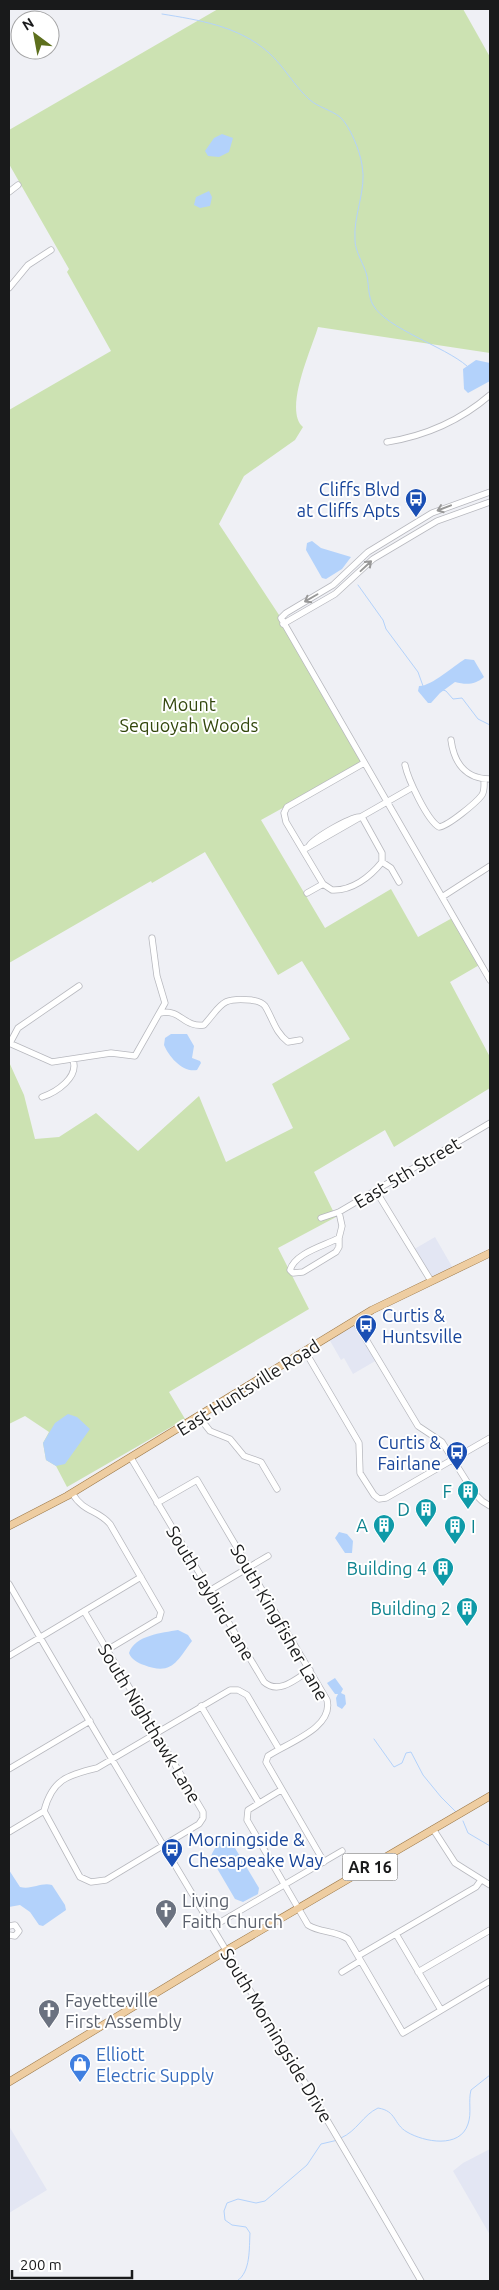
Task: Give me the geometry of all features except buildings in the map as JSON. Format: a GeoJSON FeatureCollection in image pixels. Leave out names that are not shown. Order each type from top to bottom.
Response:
{"type":"FeatureCollection","features":[{"type":"Feature","properties":{"kind":"main road","name":"East Huntsville Road"},"geometry":{"type":"LineString","coordinates":[[9,1526],[72,1493],[355,1321],[490,1252]]}},
{"type":"Feature","properties":{"kind":"main road","name":"AR 16"},"geometry":{"type":"LineString","coordinates":[[9,2082],[226,1950],[490,1796]]}},
{"type":"Feature","properties":{"kind":"street"},"geometry":{"type":"LineString","coordinates":[[9,192],[18,186]]}},
{"type":"Feature","properties":{"kind":"street"},"geometry":{"type":"LineString","coordinates":[[9,288],[28,265],[38,256],[51,250]]}},
{"type":"Feature","properties":{"kind":"street"},"geometry":{"type":"LineString","coordinates":[[388,442],[411,437],[442,426],[470,410],[490,395]]}},
{"type":"Feature","properties":{"kind":"street"},"geometry":{"type":"LineString","coordinates":[[490,492],[475,500],[442,508],[424,518],[368,552],[333,585],[286,613],[281,618],[490,980]]}},
{"type":"Feature","properties":{"kind":"street"},"geometry":{"type":"LineString","coordinates":[[284,624],[338,592],[373,559],[428,526],[447,516],[490,502]]}},
{"type":"Feature","properties":{"kind":"street"},"geometry":{"type":"LineString","coordinates":[[333,585],[338,592]]}},
{"type":"Feature","properties":{"kind":"street"},"geometry":{"type":"LineString","coordinates":[[405,765],[407,776],[433,822],[436,825],[443,826],[481,796],[487,779],[474,778],[463,769],[452,751],[451,740]]}},
{"type":"Feature","properties":{"kind":"street"},"geometry":{"type":"LineString","coordinates":[[362,817],[382,853],[382,862],[368,877],[344,889],[332,890],[323,884],[283,816],[287,807],[364,763]]}},
{"type":"Feature","properties":{"kind":"street"},"geometry":{"type":"LineString","coordinates":[[303,850],[413,787]]}},
{"type":"Feature","properties":{"kind":"street"},"geometry":{"type":"LineString","coordinates":[[382,862],[391,868],[399,882]]}},
{"type":"Feature","properties":{"kind":"street"},"geometry":{"type":"LineString","coordinates":[[442,897],[490,866]]}},
{"type":"Feature","properties":{"kind":"street"},"geometry":{"type":"LineString","coordinates":[[307,893],[323,884]]}},
{"type":"Feature","properties":{"kind":"street"},"geometry":{"type":"LineString","coordinates":[[79,986],[18,1028],[10,1043],[52,1062],[111,1053],[135,1056],[165,1004],[157,976],[152,938]]}},
{"type":"Feature","properties":{"kind":"street"},"geometry":{"type":"LineString","coordinates":[[160,1012],[174,1012],[187,1022],[199,1026],[204,1025],[218,1006],[228,1000],[257,1001],[264,1005],[281,1036],[288,1042],[300,1040]]}},
{"type":"Feature","properties":{"kind":"street"},"geometry":{"type":"LineString","coordinates":[[42,1097],[52,1094],[70,1078],[75,1065],[72,1060]]}},
{"type":"Feature","properties":{"kind":"street","name":"East 5th Street"},"geometry":{"type":"LineString","coordinates":[[321,1218],[339,1212],[490,1122]]}},
{"type":"Feature","properties":{"kind":"street"},"geometry":{"type":"LineString","coordinates":[[376,1190],[431,1281]]}},
{"type":"Feature","properties":{"kind":"street"},"geometry":{"type":"LineString","coordinates":[[339,1212],[342,1226],[339,1247],[336,1252],[303,1272],[293,1273],[290,1270],[292,1264],[299,1258],[339,1238]]}},
{"type":"Feature","properties":{"kind":"street"},"geometry":{"type":"LineString","coordinates":[[355,1321],[418,1426],[442,1442],[474,1493],[490,1506]]}},
{"type":"Feature","properties":{"kind":"street"},"geometry":{"type":"LineString","coordinates":[[305,1352],[359,1444],[360,1473],[374,1495],[379,1499],[386,1498],[490,1438]]}},
{"type":"Feature","properties":{"kind":"street"},"geometry":{"type":"LineString","coordinates":[[199,1417],[210,1431],[230,1439],[244,1456],[261,1462],[278,1488]]}},
{"type":"Feature","properties":{"kind":"street","name":"South Jaybird Lane"},"geometry":{"type":"LineString","coordinates":[[131,1458],[266,1684],[272,1687],[282,1687],[310,1670]]}},
{"type":"Feature","properties":{"kind":"street","name":"South Kingfisher Lane"},"geometry":{"type":"LineString","coordinates":[[157,1503],[197,1480],[327,1700],[326,1716],[317,1727],[279,1749]]}},
{"type":"Feature","properties":{"kind":"street"},"geometry":{"type":"LineString","coordinates":[[72,1493],[84,1508],[105,1518],[110,1524],[160,1608],[161,1616],[155,1622],[107,1650]]}},
{"type":"Feature","properties":{"kind":"street"},"geometry":{"type":"LineString","coordinates":[[209,1591],[268,1556]]}},
{"type":"Feature","properties":{"kind":"street"},"geometry":{"type":"LineString","coordinates":[[9,1656],[142,1577]]}},
{"type":"Feature","properties":{"kind":"street","name":"South Morningside Drive"},"geometry":{"type":"LineString","coordinates":[[9,1584],[111,1759],[336,2132],[421,2281]]}},
{"type":"Feature","properties":{"kind":"street","name":"South Nighthawk Lane"},"geometry":{"type":"LineString","coordinates":[[84,1611],[204,1815],[199,1824],[163,1846]]}},
{"type":"Feature","properties":{"kind":"street"},"geometry":{"type":"LineString","coordinates":[[9,1832],[44,1811],[49,1793],[57,1784],[72,1776],[97,1768],[227,1690],[235,1689],[249,1697],[279,1749],[268,1756],[266,1762],[324,1862]]}},
{"type":"Feature","properties":{"kind":"street"},"geometry":{"type":"LineString","coordinates":[[201,1706],[259,1803]]}},
{"type":"Feature","properties":{"kind":"street"},"geometry":{"type":"LineString","coordinates":[[9,1769],[90,1721]]}},
{"type":"Feature","properties":{"kind":"street"},"geometry":{"type":"LineString","coordinates":[[281,1790],[248,1810],[246,1817],[308,1925],[314,1929],[340,1934],[348,1939],[403,2033],[490,1982]]}},
{"type":"Feature","properties":{"kind":"street"},"geometry":{"type":"LineString","coordinates":[[44,1811],[80,1876],[87,1882],[101,1881],[163,1846]]}},
{"type":"Feature","properties":{"kind":"street"},"geometry":{"type":"LineString","coordinates":[[433,1829],[454,1863],[490,1885]]}},
{"type":"Feature","properties":{"kind":"street"},"geometry":{"type":"LineString","coordinates":[[212,1927],[342,1851]]}},
{"type":"Feature","properties":{"kind":"street"},"geometry":{"type":"LineString","coordinates":[[342,1972],[396,1934],[476,1887],[481,1880]]}},
{"type":"Feature","properties":{"kind":"street"},"geometry":{"type":"LineString","coordinates":[[9,1926],[15,1925],[18,1930],[15,1936],[9,1935]]}},
{"type":"Feature","properties":{"kind":"street"},"geometry":{"type":"LineString","coordinates":[[418,1972],[490,1930]]}},
{"type":"Feature","properties":{"kind":"street"},"geometry":{"type":"LineString","coordinates":[[396,1934],[441,2010]]}},
{"type":"Feature","properties":{"kind":"shaded area"},"geometry":{"type":"Polygon","coordinates":[[[435,1237],[454,1270],[431,1281],[411,1251],[435,1237]]]}},
{"type":"Feature","properties":{"kind":"shaded area"},"geometry":{"type":"Polygon","coordinates":[[[355,1323],[377,1360],[353,1374],[344,1358],[341,1360],[329,1339],[355,1323]]]}},
{"type":"Feature","properties":{"kind":"shaded area"},"geometry":{"type":"Polygon","coordinates":[[[9,2126],[47,2190],[9,2213],[9,2126]]]}},
{"type":"Feature","properties":{"kind":"shaded area"},"geometry":{"type":"Polygon","coordinates":[[[490,2149],[490,2235],[453,2171],[463,2163],[490,2149]]]}},
{"type":"Feature","properties":{"kind":"green space","name":"Mount Sequoyah Woods"},"geometry":{"type":"Polygon","coordinates":[[[218,9],[463,9],[490,57],[490,353],[318,327],[297,393],[296,407],[298,419],[303,427],[295,440],[244,476],[219,524],[281,618],[364,763],[261,820],[325,928],[391,889],[418,937],[454,917],[481,964],[450,982],[490,1057],[490,1088],[394,1147],[385,1130],[314,1172],[336,1217],[278,1248],[309,1309],[169,1392],[185,1419],[67,1487],[56,1466],[46,1460],[43,1443],[49,1432],[25,1416],[9,1424],[9,1062],[24,1095],[35,1139],[59,1137],[96,1113],[138,1151],[199,1096],[226,1162],[293,1128],[272,1084],[350,1039],[302,961],[278,975],[205,852],[9,963],[9,410],[111,351],[67,272],[69,269],[9,164],[9,130],[218,9]]]}},
{"type":"Feature","properties":{"kind":"water"},"geometry":{"type":"Polygon","coordinates":[[[222,134],[233,138],[229,152],[219,157],[208,156],[205,151],[214,138],[222,134]]]}},
{"type":"Feature","properties":{"kind":"water"},"geometry":{"type":"Polygon","coordinates":[[[209,191],[212,197],[210,206],[200,208],[194,205],[196,197],[209,191]]]}},
{"type":"Feature","properties":{"kind":"water"},"geometry":{"type":"Polygon","coordinates":[[[476,360],[490,363],[490,381],[468,393],[464,389],[463,369],[476,360]]]}},
{"type":"Feature","properties":{"kind":"water"},"geometry":{"type":"Polygon","coordinates":[[[312,541],[321,548],[351,557],[342,569],[326,579],[322,578],[306,550],[307,543],[312,541]]]}},
{"type":"Feature","properties":{"kind":"water"},"geometry":{"type":"Polygon","coordinates":[[[465,659],[474,660],[484,677],[470,684],[455,682],[440,693],[431,703],[428,703],[418,691],[419,686],[435,680],[465,659]]]}},
{"type":"Feature","properties":{"kind":"water"},"geometry":{"type":"Polygon","coordinates":[[[171,1034],[187,1034],[194,1046],[192,1058],[201,1063],[197,1070],[182,1067],[169,1054],[164,1045],[165,1038],[171,1034]]]}},
{"type":"Feature","properties":{"kind":"water"},"geometry":{"type":"Polygon","coordinates":[[[68,1414],[77,1417],[90,1429],[65,1464],[56,1466],[46,1460],[43,1443],[55,1423],[68,1414]]]}},
{"type":"Feature","properties":{"kind":"water"},"geometry":{"type":"Polygon","coordinates":[[[339,1532],[347,1534],[353,1541],[352,1553],[345,1553],[335,1538],[339,1532]]]}},
{"type":"Feature","properties":{"kind":"water"},"geometry":{"type":"Polygon","coordinates":[[[178,1630],[188,1635],[192,1641],[178,1660],[168,1668],[153,1668],[144,1665],[135,1660],[129,1653],[137,1642],[143,1639],[178,1630]]]}},
{"type":"Feature","properties":{"kind":"water"},"geometry":{"type":"Polygon","coordinates":[[[335,1678],[343,1689],[341,1693],[345,1695],[346,1704],[342,1709],[337,1706],[336,1698],[338,1694],[335,1694],[327,1683],[335,1678]]]}},
{"type":"Feature","properties":{"kind":"water"},"geometry":{"type":"Polygon","coordinates":[[[227,1838],[232,1843],[259,1888],[258,1894],[243,1902],[235,1899],[211,1858],[217,1846],[227,1838]]]}},
{"type":"Feature","properties":{"kind":"water"},"geometry":{"type":"Polygon","coordinates":[[[9,1870],[20,1887],[29,1888],[44,1884],[52,1885],[65,1905],[66,1910],[43,1926],[39,1925],[30,1912],[20,1905],[9,1907],[9,1870]]]}},
{"type":"Feature","properties":{"kind":"waterway"},"geometry":{"type":"LineString","coordinates":[[162,14],[231,30],[256,43],[274,58],[310,100],[344,121],[354,139],[362,165],[363,184],[356,221],[355,240],[356,249],[367,276],[371,302],[380,314],[390,322],[445,351],[467,366]]}},
{"type":"Feature","properties":{"kind":"waterway"},"geometry":{"type":"LineString","coordinates":[[358,585],[383,620],[386,629],[418,672],[423,686]]}},
{"type":"Feature","properties":{"kind":"waterway"},"geometry":{"type":"LineString","coordinates":[[443,690],[453,699],[462,698],[478,719],[490,725]]}},
{"type":"Feature","properties":{"kind":"waterway"},"geometry":{"type":"LineString","coordinates":[[374,1739],[394,1767],[402,1763],[406,1753],[411,1752],[423,1775],[457,1813]]}},
{"type":"Feature","properties":{"kind":"waterway"},"geometry":{"type":"LineString","coordinates":[[463,1821],[468,1833],[490,1846]]}},
{"type":"Feature","properties":{"kind":"waterway"},"geometry":{"type":"LineString","coordinates":[[341,2138],[378,2108],[389,2112],[403,2129],[414,2136],[432,2140],[450,2140],[464,2132],[468,2124],[471,2090],[490,2075]]}},
{"type":"Feature","properties":{"kind":"waterway"},"geometry":{"type":"LineString","coordinates":[[237,2281],[242,2277],[247,2266],[250,2233],[246,2227],[232,2225],[225,2220],[224,2211],[227,2203],[238,2199],[256,2203],[265,2201],[307,2165],[321,2144],[338,2140]]}},
{"type":"Feature","properties":{"kind":"place","name":"Cliffs Blvd at Cliffs Apts"},"geometry":{"type":"Point","coordinates":[416,518]}},
{"type":"Feature","properties":{"kind":"place","name":"Curtis & Huntsville"},"geometry":{"type":"Point","coordinates":[366,1344]}},
{"type":"Feature","properties":{"kind":"place","name":"Curtis & Fairlane"},"geometry":{"type":"Point","coordinates":[457,1471]}},
{"type":"Feature","properties":{"kind":"place","name":"F"},"geometry":{"type":"Point","coordinates":[468,1510]}},
{"type":"Feature","properties":{"kind":"place","name":"D"},"geometry":{"type":"Point","coordinates":[426,1528]}},
{"type":"Feature","properties":{"kind":"place","name":"A"},"geometry":{"type":"Point","coordinates":[384,1544]}},
{"type":"Feature","properties":{"kind":"place","name":"I"},"geometry":{"type":"Point","coordinates":[455,1545]}},
{"type":"Feature","properties":{"kind":"place","name":"Building 4"},"geometry":{"type":"Point","coordinates":[443,1587]}},
{"type":"Feature","properties":{"kind":"place","name":"Building 2"},"geometry":{"type":"Point","coordinates":[467,1627]}},
{"type":"Feature","properties":{"kind":"place","name":"Morningside & Chesapeake Way"},"geometry":{"type":"Point","coordinates":[172,1868]}},
{"type":"Feature","properties":{"kind":"place","name":"Living Faith Church"},"geometry":{"type":"Point","coordinates":[166,1929]}},
{"type":"Feature","properties":{"kind":"place","name":"Fayetteville First Assembly"},"geometry":{"type":"Point","coordinates":[49,2029]}},
{"type":"Feature","properties":{"kind":"place","name":"Elliott Electric Supply"},"geometry":{"type":"Point","coordinates":[80,2083]}}]}
